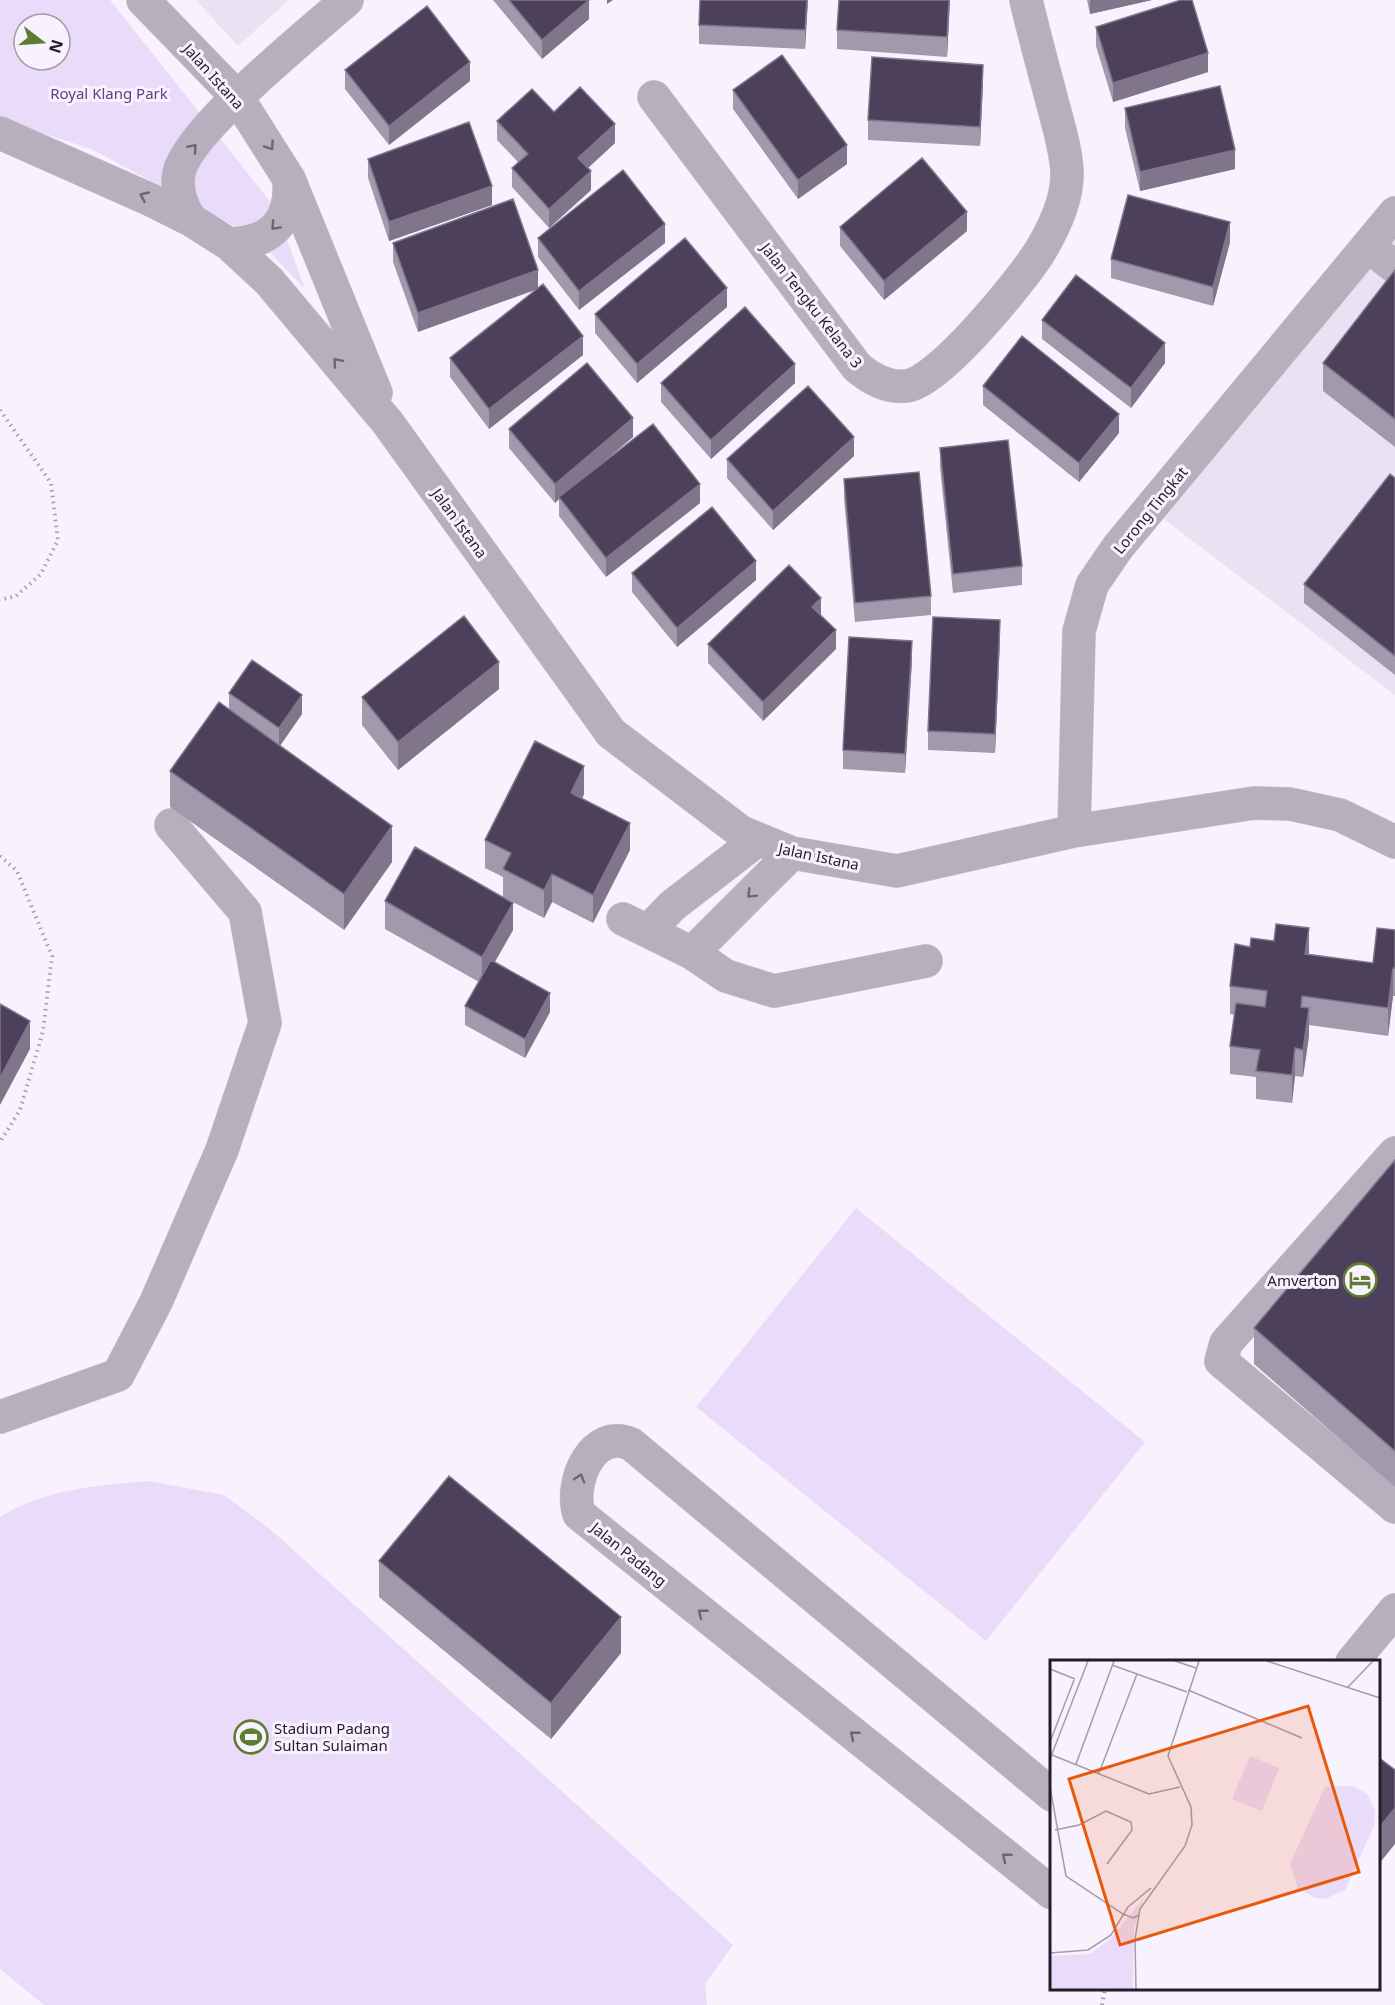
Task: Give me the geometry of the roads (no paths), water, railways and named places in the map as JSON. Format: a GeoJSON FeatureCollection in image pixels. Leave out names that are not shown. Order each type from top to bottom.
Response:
{"type":"FeatureCollection","features":[{"type":"Feature","properties":{"kind":"street","name":"Jalan Istana"},"geometry":{"type":"LineString","coordinates":[[143,0],[237,97],[290,179],[388,423]]}},
{"type":"Feature","properties":{"kind":"street"},"geometry":{"type":"LineString","coordinates":[[191,220],[182,206],[178,189],[179,171],[186,156],[237,97],[347,0]]}},
{"type":"Feature","properties":{"kind":"street","name":"Jalan Tengku Kelana 3"},"geometry":{"type":"LineString","coordinates":[[654,97],[857,367],[870,377],[885,384],[907,387],[923,381],[983,325],[1039,253],[1059,213],[1067,173],[1059,128],[1026,0]]}},
{"type":"Feature","properties":{"kind":"street","name":"Jalan Istana"},"geometry":{"type":"LineString","coordinates":[[0,133],[191,220],[229,244],[269,281],[388,423],[611,733],[756,841],[792,853],[897,872],[1074,831],[1254,803],[1290,804],[1340,815],[1395,842]]}},
{"type":"Feature","properties":{"kind":"street"},"geometry":{"type":"LineString","coordinates":[[229,244],[246,243],[262,238],[277,228],[286,213],[290,196],[290,179]]}},
{"type":"Feature","properties":{"kind":"street","name":"Lorong Tingkat"},"geometry":{"type":"LineString","coordinates":[[1074,831],[1079,631],[1092,585],[1118,547],[1395,213]]}},
{"type":"Feature","properties":{"kind":"street"},"geometry":{"type":"LineString","coordinates":[[1368,246],[1395,267]]}},
{"type":"Feature","properties":{"kind":"street"},"geometry":{"type":"LineString","coordinates":[[0,1417],[118,1375],[156,1302],[222,1150],[265,1023],[245,912],[171,825]]}},
{"type":"Feature","properties":{"kind":"street"},"geometry":{"type":"LineString","coordinates":[[756,841],[672,906],[636,925],[692,953],[726,976],[774,991],[926,962]]}},
{"type":"Feature","properties":{"kind":"street"},"geometry":{"type":"LineString","coordinates":[[692,953],[792,853]]}},
{"type":"Feature","properties":{"kind":"street"},"geometry":{"type":"LineString","coordinates":[[1395,1153],[1226,1343],[1221,1361],[1395,1507]]}},
{"type":"Feature","properties":{"kind":"street","name":"Jalan Padang"},"geometry":{"type":"LineString","coordinates":[[1050,1793],[631,1444],[612,1439],[603,1442],[588,1459],[576,1493],[579,1514],[1050,1891]]}},
{"type":"Feature","properties":{"kind":"street"},"geometry":{"type":"LineString","coordinates":[[1354,1660],[1395,1610]]}},
{"type":"Feature","properties":{"kind":"place","name":"Amverton"},"geometry":{"type":"Point","coordinates":[1360,1280]}},
{"type":"Feature","properties":{"kind":"place","name":"Stadium Padang Sultan Sulaiman"},"geometry":{"type":"Point","coordinates":[251,1737]}},
{"type":"Feature","properties":{"kind":"park label","name":"Royal Klang Park"},"geometry":{"type":"Point","coordinates":[109,93]}}]}
